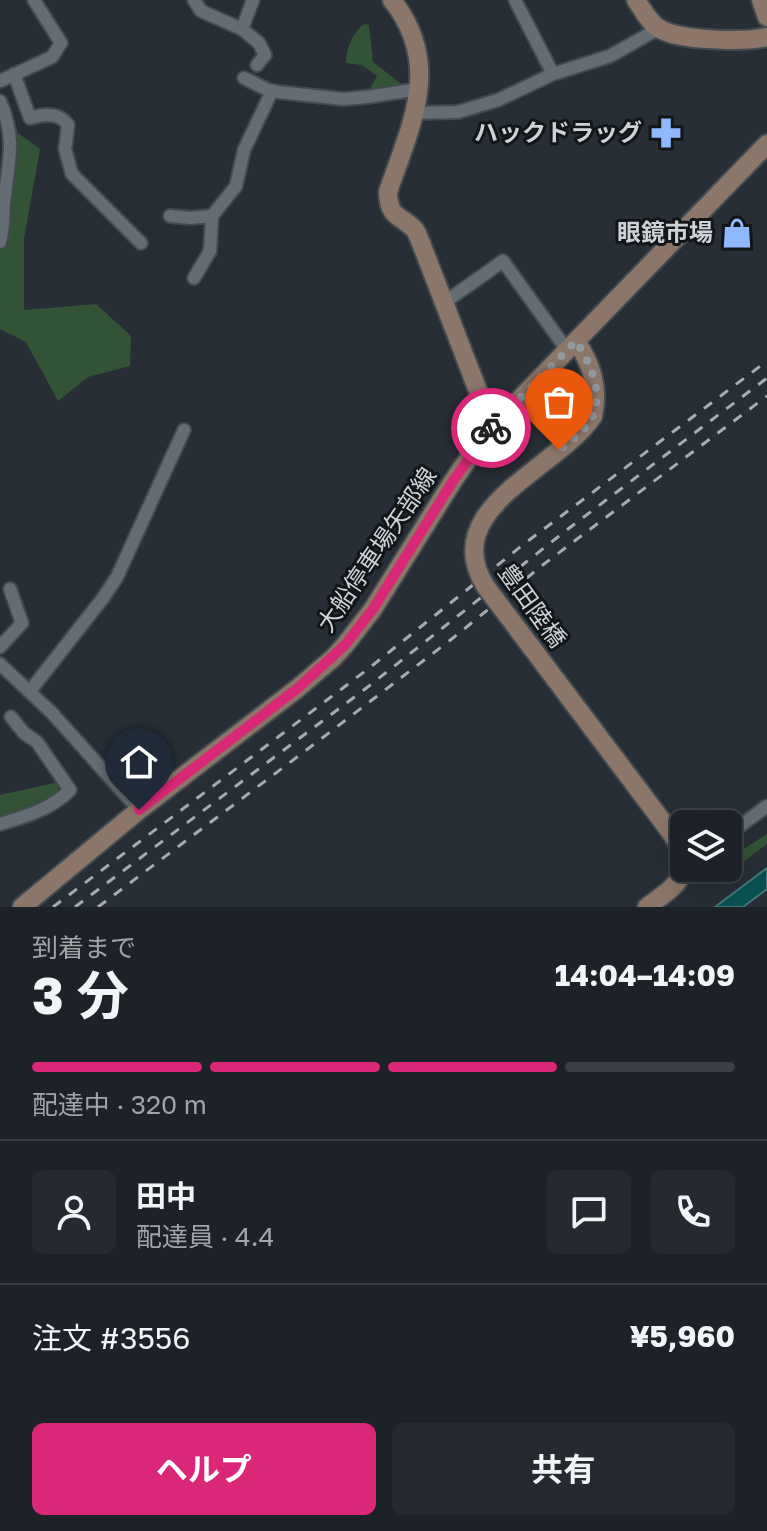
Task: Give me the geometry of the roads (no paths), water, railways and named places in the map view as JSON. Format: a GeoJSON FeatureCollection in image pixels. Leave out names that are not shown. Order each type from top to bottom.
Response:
{"type":"FeatureCollection","features":[{"type":"Feature","properties":{"kind":"street"},"geometry":{"type":"LineString","coordinates":[[0,81],[52,57],[61,43],[34,0]]}},
{"type":"Feature","properties":{"kind":"street"},"geometry":{"type":"LineString","coordinates":[[194,0],[201,11],[242,29],[259,43],[265,55],[257,65]]}},
{"type":"Feature","properties":{"kind":"street"},"geometry":{"type":"LineString","coordinates":[[242,29],[253,0]]}},
{"type":"Feature","properties":{"kind":"street"},"geometry":{"type":"LineString","coordinates":[[392,0],[406,23],[420,69],[414,113],[388,192],[388,202],[393,213],[415,230],[492,427]]}},
{"type":"Feature","properties":{"kind":"street"},"geometry":{"type":"LineString","coordinates":[[515,0],[553,74]]}},
{"type":"Feature","properties":{"kind":"street"},"geometry":{"type":"LineString","coordinates":[[636,0],[658,29],[671,33],[702,38],[767,37]]}},
{"type":"Feature","properties":{"kind":"street"},"geometry":{"type":"LineString","coordinates":[[761,0],[767,17]]}},
{"type":"Feature","properties":{"kind":"street"},"geometry":{"type":"LineString","coordinates":[[414,113],[458,112],[498,100],[553,74],[610,56],[658,29]]}},
{"type":"Feature","properties":{"kind":"street"},"geometry":{"type":"LineString","coordinates":[[14,74],[30,118],[44,113],[64,119],[68,125],[65,149],[72,174],[141,243]]}},
{"type":"Feature","properties":{"kind":"street"},"geometry":{"type":"LineString","coordinates":[[244,78],[272,91],[343,99],[419,89]]}},
{"type":"Feature","properties":{"kind":"street"},"geometry":{"type":"LineString","coordinates":[[194,278],[210,251],[212,216],[236,186],[244,150],[272,91]]}},
{"type":"Feature","properties":{"kind":"street"},"geometry":{"type":"LineString","coordinates":[[0,101],[11,136],[4,229],[0,242]]}},
{"type":"Feature","properties":{"kind":"street","name":"大船停車場矢部線"},"geometry":{"type":"LineString","coordinates":[[22,907],[139,810],[298,688],[345,645],[373,609],[453,481],[492,427],[767,144]]}},
{"type":"Feature","properties":{"kind":"street"},"geometry":{"type":"LineString","coordinates":[[170,216],[212,216]]}},
{"type":"Feature","properties":{"kind":"street"},"geometry":{"type":"LineString","coordinates":[[445,302],[503,261],[572,345]]}},
{"type":"Feature","properties":{"kind":"street","name":"豊田陸橋"},"geometry":{"type":"LineString","coordinates":[[572,345],[584,353],[596,385],[593,416],[577,436],[492,505],[476,535],[473,551],[475,567],[486,587],[670,831]]}},
{"type":"Feature","properties":{"kind":"street"},"geometry":{"type":"LineString","coordinates":[[30,691],[117,577],[184,430]]}},
{"type":"Feature","properties":{"kind":"street"},"geometry":{"type":"LineString","coordinates":[[0,647],[22,623],[10,589]]}},
{"type":"Feature","properties":{"kind":"street"},"geometry":{"type":"LineString","coordinates":[[0,664],[30,691],[139,810]]}},
{"type":"Feature","properties":{"kind":"street"},"geometry":{"type":"LineString","coordinates":[[0,824],[60,800],[70,790],[37,742],[24,733],[11,717]]}},
{"type":"Feature","properties":{"kind":"street"},"geometry":{"type":"LineString","coordinates":[[742,825],[767,806]]}},
{"type":"Feature","properties":{"kind":"street"},"geometry":{"type":"LineString","coordinates":[[647,907],[678,882]]}},
{"type":"Feature","properties":{"kind":"railway"},"geometry":{"type":"LineString","coordinates":[[53,907],[767,361]]}},
{"type":"Feature","properties":{"kind":"railway"},"geometry":{"type":"LineString","coordinates":[[75,907],[369,686],[767,378]]}},
{"type":"Feature","properties":{"kind":"railway"},"geometry":{"type":"LineString","coordinates":[[98,907],[767,396]]}},
{"type":"Feature","properties":{"kind":"place","name":"ハックドラッグ"},"geometry":{"type":"Point","coordinates":[666,133]}},
{"type":"Feature","properties":{"kind":"place","name":"眼鏡市場"},"geometry":{"type":"Point","coordinates":[737,233]}}]}
